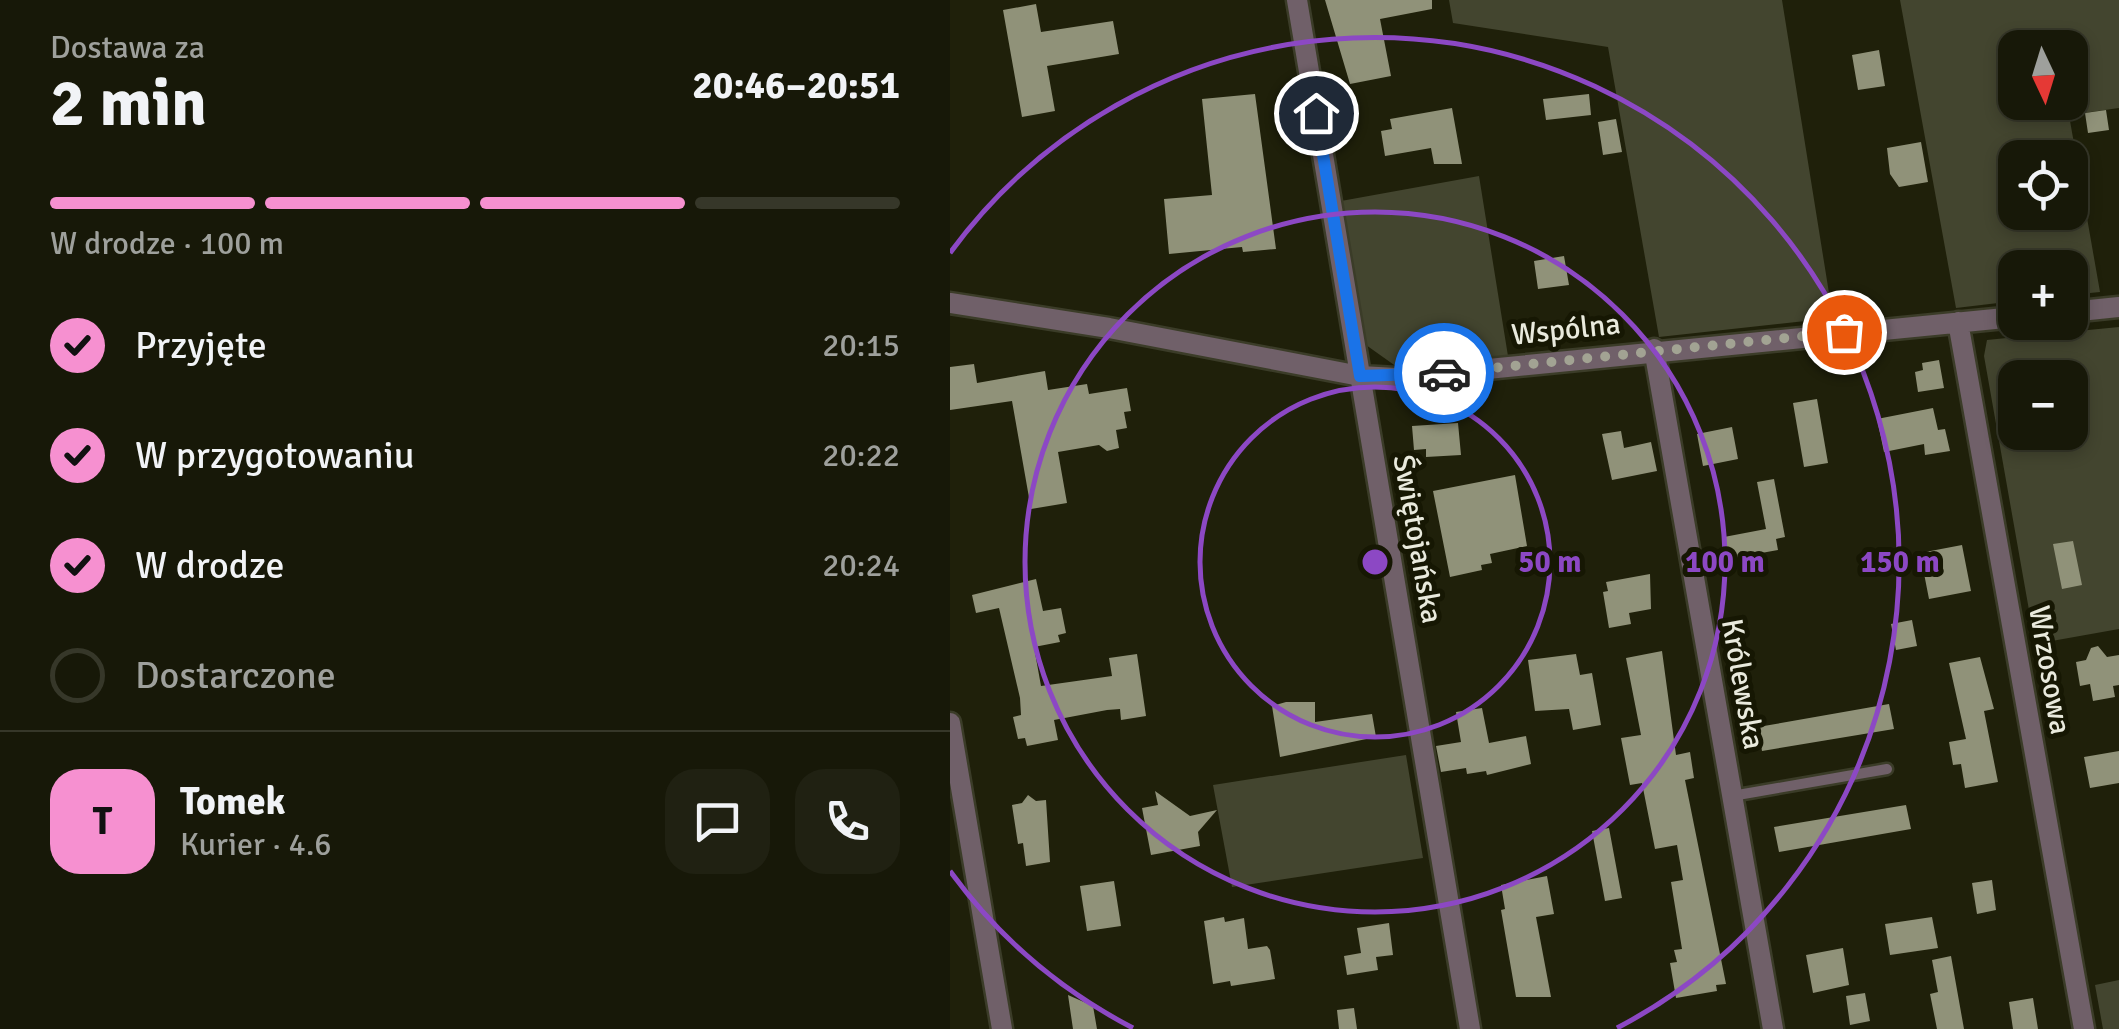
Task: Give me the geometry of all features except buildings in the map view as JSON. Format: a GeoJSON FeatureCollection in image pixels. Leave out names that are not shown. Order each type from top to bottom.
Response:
{"type":"FeatureCollection","features":[{"type":"Feature","properties":{"kind":"street","name":"Świętojańska"},"geometry":{"type":"LineString","coordinates":[[1297,0],[1470,1029]]}},
{"type":"Feature","properties":{"kind":"street","name":"Wspólna"},"geometry":{"type":"LineString","coordinates":[[950,303],[1108,328],[1360,376],[1396,378],[1654,349],[1998,318]]}},
{"type":"Feature","properties":{"kind":"street"},"geometry":{"type":"LineString","coordinates":[[2088,310],[2119,307]]}},
{"type":"Feature","properties":{"kind":"street","name":"Wrzosowa"},"geometry":{"type":"LineString","coordinates":[[1958,322],[2084,1029]]}},
{"type":"Feature","properties":{"kind":"street","name":"Królewska"},"geometry":{"type":"LineString","coordinates":[[1654,349],[1773,1029]]}},
{"type":"Feature","properties":{"kind":"street"},"geometry":{"type":"LineString","coordinates":[[950,724],[1002,1029]]}},
{"type":"Feature","properties":{"kind":"lane"},"geometry":{"type":"LineString","coordinates":[[1732,796],[1887,769]]}},
{"type":"Feature","properties":{"kind":"green space"},"geometry":{"type":"Polygon","coordinates":[[[1449,0],[1782,0],[1833,318],[1659,337],[1608,47],[1453,23],[1449,0]]]}},
{"type":"Feature","properties":{"kind":"green space"},"geometry":{"type":"Polygon","coordinates":[[[1900,0],[2119,0],[2119,108],[2088,112],[2088,30],[1998,30],[1998,120],[2070,120],[2073,140],[1998,140],[1998,230],[2088,230],[2088,223],[2100,292],[2088,293],[2088,250],[1998,250],[1998,303],[1956,308],[1900,0]]]}},
{"type":"Feature","properties":{"kind":"green space"},"geometry":{"type":"Polygon","coordinates":[[[1479,176],[1508,356],[1397,367],[1366,345],[1341,201],[1479,176]]]}},
{"type":"Feature","properties":{"kind":"green space"},"geometry":{"type":"Polygon","coordinates":[[[2119,327],[2119,629],[2035,644],[2001,450],[2088,450],[2088,360],[1998,360],[1998,435],[1984,356],[1987,340],[2088,340],[2088,330],[2119,327]]]}},
{"type":"Feature","properties":{"kind":"green space"},"geometry":{"type":"Polygon","coordinates":[[[1406,755],[1423,858],[1232,887],[1213,785],[1406,755]]]}},
{"type":"Feature","properties":{"kind":"green space"},"geometry":{"type":"Polygon","coordinates":[[[2119,980],[2119,1029],[2103,1029],[2095,985],[2119,980]]]}},
{"type":"Feature","properties":{"kind":"way so far"},"geometry":{"type":"LineString","coordinates":[[1444,373],[1844,332]]}},
{"type":"Feature","properties":{"kind":"route"},"geometry":{"type":"LineString","coordinates":[[1316,113],[1360,376],[1396,378],[1444,373]]}}]}
